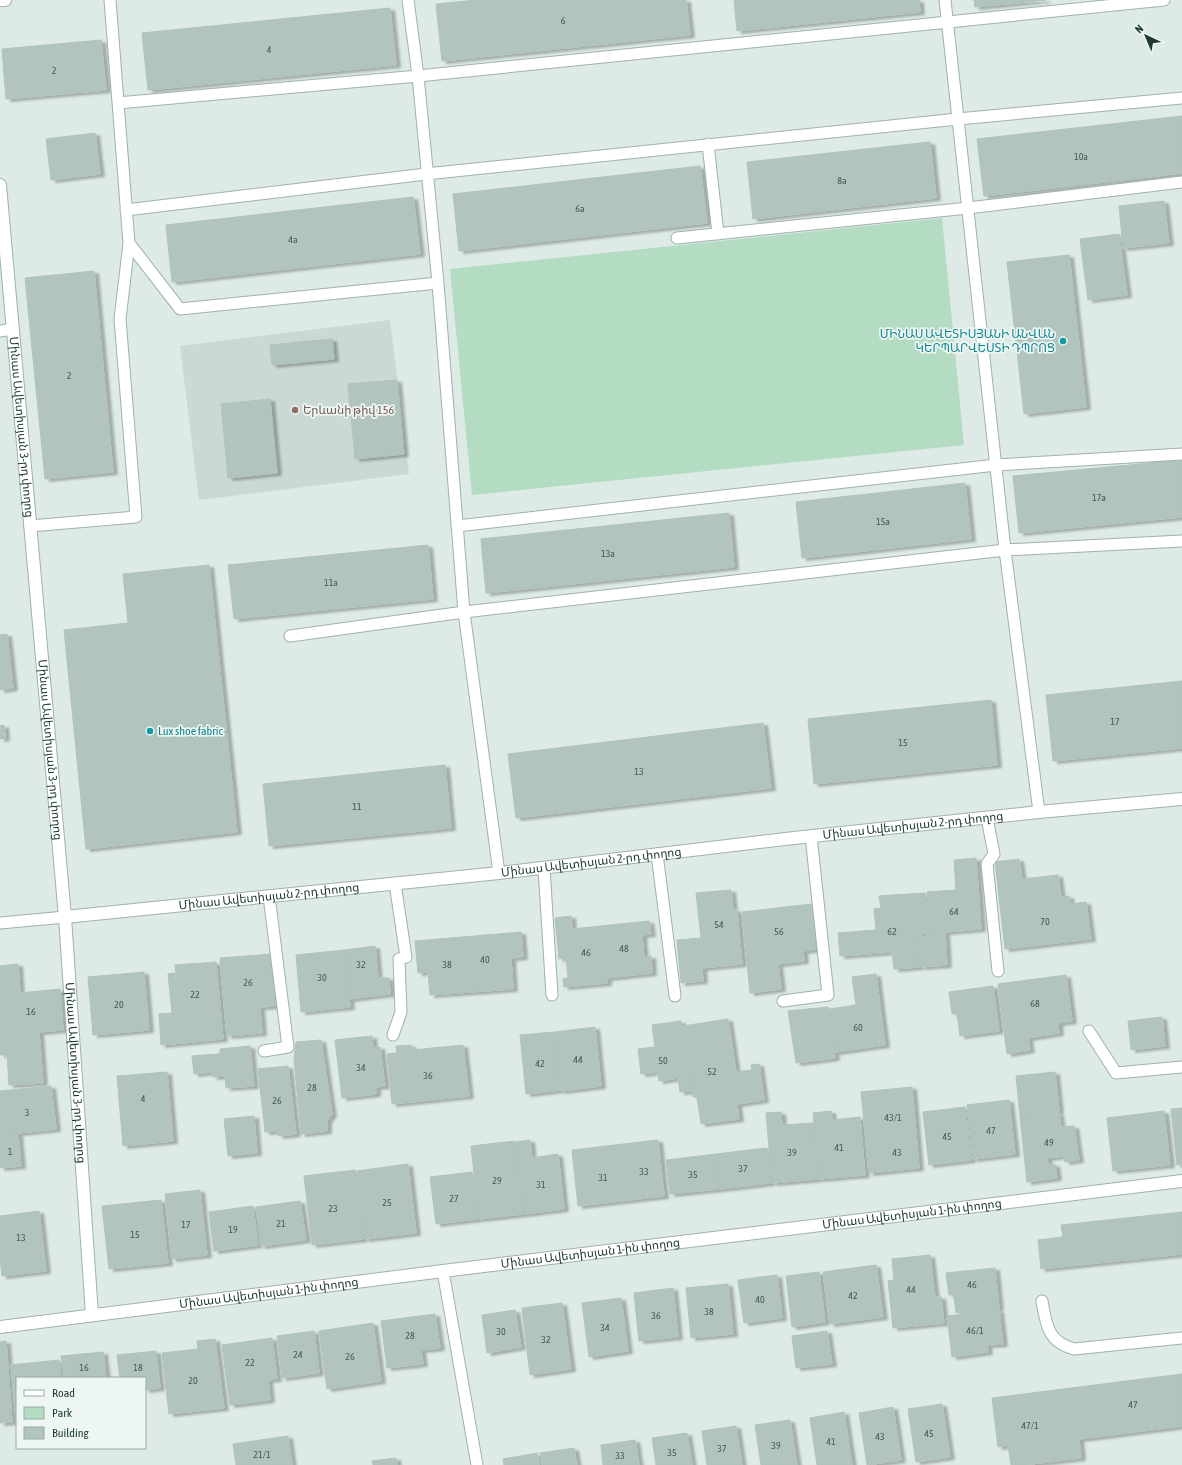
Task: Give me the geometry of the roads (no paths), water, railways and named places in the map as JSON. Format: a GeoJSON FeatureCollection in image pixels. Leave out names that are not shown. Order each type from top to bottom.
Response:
{"type":"FeatureCollection","features":[{"type":"Feature","properties":{"kind":"street"},"geometry":{"type":"LineString","coordinates":[[0,0],[5,0]]}},
{"type":"Feature","properties":{"kind":"street","name":"Մինաս Ավետիսյան 3-րդ փողոց"},"geometry":{"type":"LineString","coordinates":[[0,185],[65,917],[92,1315]]}},
{"type":"Feature","properties":{"kind":"street","name":"Մինաս Ավետիսյան 2-րդ փողոց"},"geometry":{"type":"LineString","coordinates":[[65,917],[499,873],[811,836],[1039,812],[1182,799]]}},
{"type":"Feature","properties":{"kind":"street","name":"Մինաս Ավետիսյան 1-ին փողոց"},"geometry":{"type":"LineString","coordinates":[[0,1327],[443,1271],[1182,1181]]}},
{"type":"Feature","properties":{"kind":"lane"},"geometry":{"type":"LineString","coordinates":[[30,526],[136,517],[120,319],[129,243],[110,0]]}},
{"type":"Feature","properties":{"kind":"lane"},"geometry":{"type":"LineString","coordinates":[[408,0],[418,76],[426,174],[438,283],[464,612],[499,873]]}},
{"type":"Feature","properties":{"kind":"lane"},"geometry":{"type":"LineString","coordinates":[[945,0],[1005,550],[1039,812]]}},
{"type":"Feature","properties":{"kind":"lane"},"geometry":{"type":"LineString","coordinates":[[118,103],[418,76],[1164,0]]}},
{"type":"Feature","properties":{"kind":"lane"},"geometry":{"type":"LineString","coordinates":[[126,210],[426,174],[708,144],[1182,98]]}},
{"type":"Feature","properties":{"kind":"lane"},"geometry":{"type":"LineString","coordinates":[[708,144],[718,234]]}},
{"type":"Feature","properties":{"kind":"lane"},"geometry":{"type":"LineString","coordinates":[[677,238],[968,208],[1182,182]]}},
{"type":"Feature","properties":{"kind":"lane"},"geometry":{"type":"LineString","coordinates":[[129,243],[180,309],[438,283]]}},
{"type":"Feature","properties":{"kind":"lane"},"geometry":{"type":"LineString","coordinates":[[0,331],[13,329]]}},
{"type":"Feature","properties":{"kind":"lane"},"geometry":{"type":"LineString","coordinates":[[457,526],[996,465],[1182,454]]}},
{"type":"Feature","properties":{"kind":"lane"},"geometry":{"type":"LineString","coordinates":[[290,636],[464,612],[1005,550],[1182,541]]}},
{"type":"Feature","properties":{"kind":"lane"},"geometry":{"type":"LineString","coordinates":[[987,818],[994,854],[987,864],[998,971]]}},
{"type":"Feature","properties":{"kind":"lane"},"geometry":{"type":"LineString","coordinates":[[783,1001],[828,995],[811,836]]}},
{"type":"Feature","properties":{"kind":"lane"},"geometry":{"type":"LineString","coordinates":[[657,854],[675,996]]}},
{"type":"Feature","properties":{"kind":"lane"},"geometry":{"type":"LineString","coordinates":[[544,868],[552,995]]}},
{"type":"Feature","properties":{"kind":"lane"},"geometry":{"type":"LineString","coordinates":[[393,1035],[401,1012],[399,959],[406,957],[396,883]]}},
{"type":"Feature","properties":{"kind":"lane"},"geometry":{"type":"LineString","coordinates":[[264,1051],[288,1047],[269,896]]}},
{"type":"Feature","properties":{"kind":"lane","name":"Մինաս Ավետիսյան 2-րդ փողոց"},"geometry":{"type":"LineString","coordinates":[[0,923],[65,917]]}},
{"type":"Feature","properties":{"kind":"lane"},"geometry":{"type":"LineString","coordinates":[[1089,1031],[1116,1073],[1182,1067]]}},
{"type":"Feature","properties":{"kind":"lane"},"geometry":{"type":"LineString","coordinates":[[443,1271],[478,1465]]}},
{"type":"Feature","properties":{"kind":"lane"},"geometry":{"type":"LineString","coordinates":[[1042,1301],[1046,1326],[1053,1337],[1063,1346],[1074,1349],[1182,1338]]}},
{"type":"Feature","properties":{"kind":"place","name":"ՄԻՆԱՍ ԱՎԵՏԻՍՅԱՆԻ ԱՆՎԱՆ ԿԵՐՊԱՐՎԵՍՏԻ ԴՊՐՈՑ"},"geometry":{"type":"Point","coordinates":[1063,341]}},
{"type":"Feature","properties":{"kind":"place","name":"Երևանի թիվ 156"},"geometry":{"type":"Point","coordinates":[295,410]}},
{"type":"Feature","properties":{"kind":"place","name":"Lux shoe fabric"},"geometry":{"type":"Point","coordinates":[150,731]}}]}
